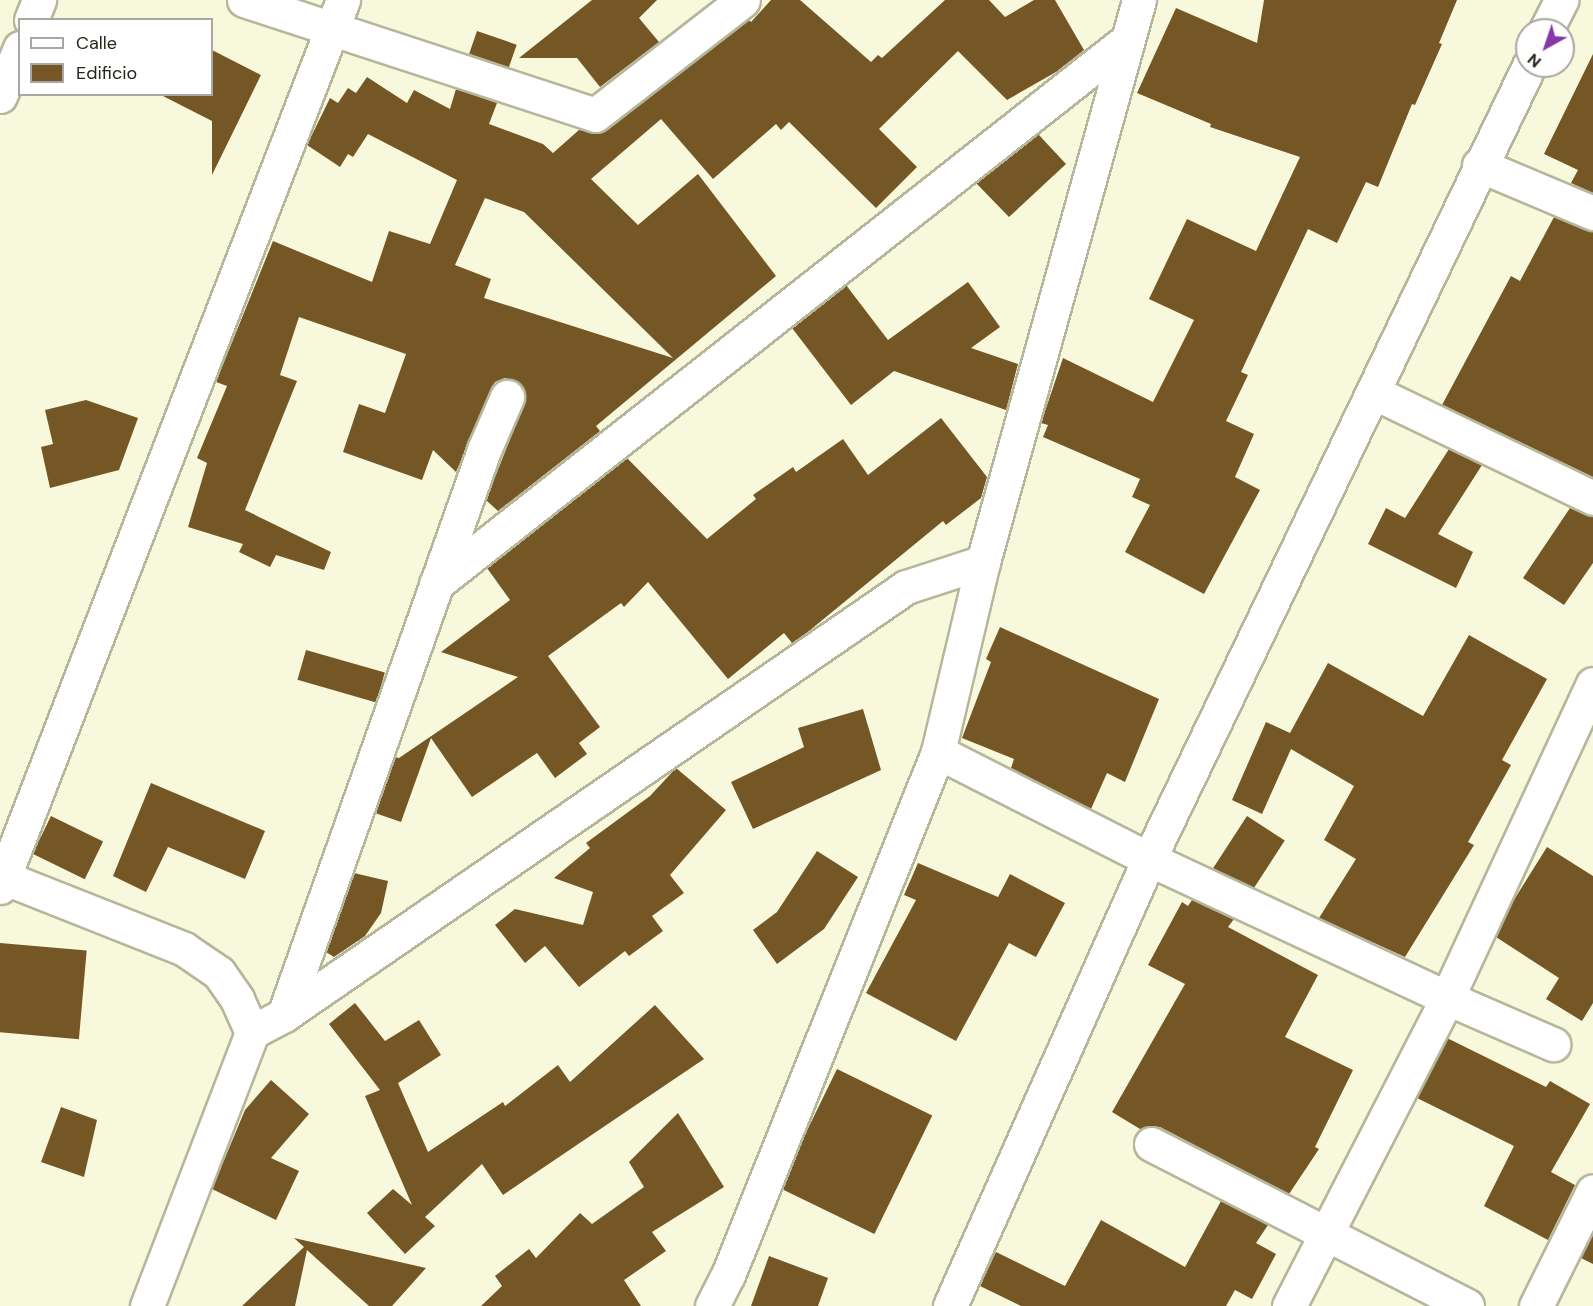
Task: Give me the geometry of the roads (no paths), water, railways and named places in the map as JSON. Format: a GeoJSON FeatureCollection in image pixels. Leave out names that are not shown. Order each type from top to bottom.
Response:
{"type":"FeatureCollection","features":[{"type":"Feature","properties":{"kind":"street"},"geometry":{"type":"LineString","coordinates":[[32,18],[39,0]]}},
{"type":"Feature","properties":{"kind":"street"},"geometry":{"type":"LineString","coordinates":[[244,0],[332,32],[595,115],[743,0]]}},
{"type":"Feature","properties":{"kind":"street"},"geometry":{"type":"LineString","coordinates":[[252,1032],[237,999],[219,973],[184,949],[1,880],[343,0]]}},
{"type":"Feature","properties":{"kind":"street"},"geometry":{"type":"LineString","coordinates":[[712,1306],[728,1275],[938,752],[983,562],[1139,0]]}},
{"type":"Feature","properties":{"kind":"street"},"geometry":{"type":"LineString","coordinates":[[1552,18],[1561,0]]}},
{"type":"Feature","properties":{"kind":"street"},"geometry":{"type":"LineString","coordinates":[[436,584],[1126,41]]}},
{"type":"Feature","properties":{"kind":"street"},"geometry":{"type":"LineString","coordinates":[[0,96],[18,53]]}},
{"type":"Feature","properties":{"kind":"street"},"geometry":{"type":"LineString","coordinates":[[950,1306],[1149,859],[1479,165],[1523,78]]}},
{"type":"Feature","properties":{"kind":"street"},"geometry":{"type":"LineString","coordinates":[[1479,165],[1593,213]]}},
{"type":"Feature","properties":{"kind":"street"},"geometry":{"type":"LineString","coordinates":[[1373,392],[1593,498]]}},
{"type":"Feature","properties":{"kind":"street"},"geometry":{"type":"LineString","coordinates":[[284,1015],[436,584],[507,397]]}},
{"type":"Feature","properties":{"kind":"street"},"geometry":{"type":"LineString","coordinates":[[147,1306],[252,1032],[284,1015],[906,586],[983,562]]}},
{"type":"Feature","properties":{"kind":"street"},"geometry":{"type":"LineString","coordinates":[[1289,1306],[1329,1233],[1447,998],[1593,684]]}},
{"type":"Feature","properties":{"kind":"street"},"geometry":{"type":"LineString","coordinates":[[938,752],[1149,859],[1447,998],[1553,1044]]}},
{"type":"Feature","properties":{"kind":"street"},"geometry":{"type":"LineString","coordinates":[[1151,1144],[1329,1233],[1467,1306]]}},
{"type":"Feature","properties":{"kind":"street"},"geometry":{"type":"LineString","coordinates":[[1536,1306],[1593,1191]]}}]}
